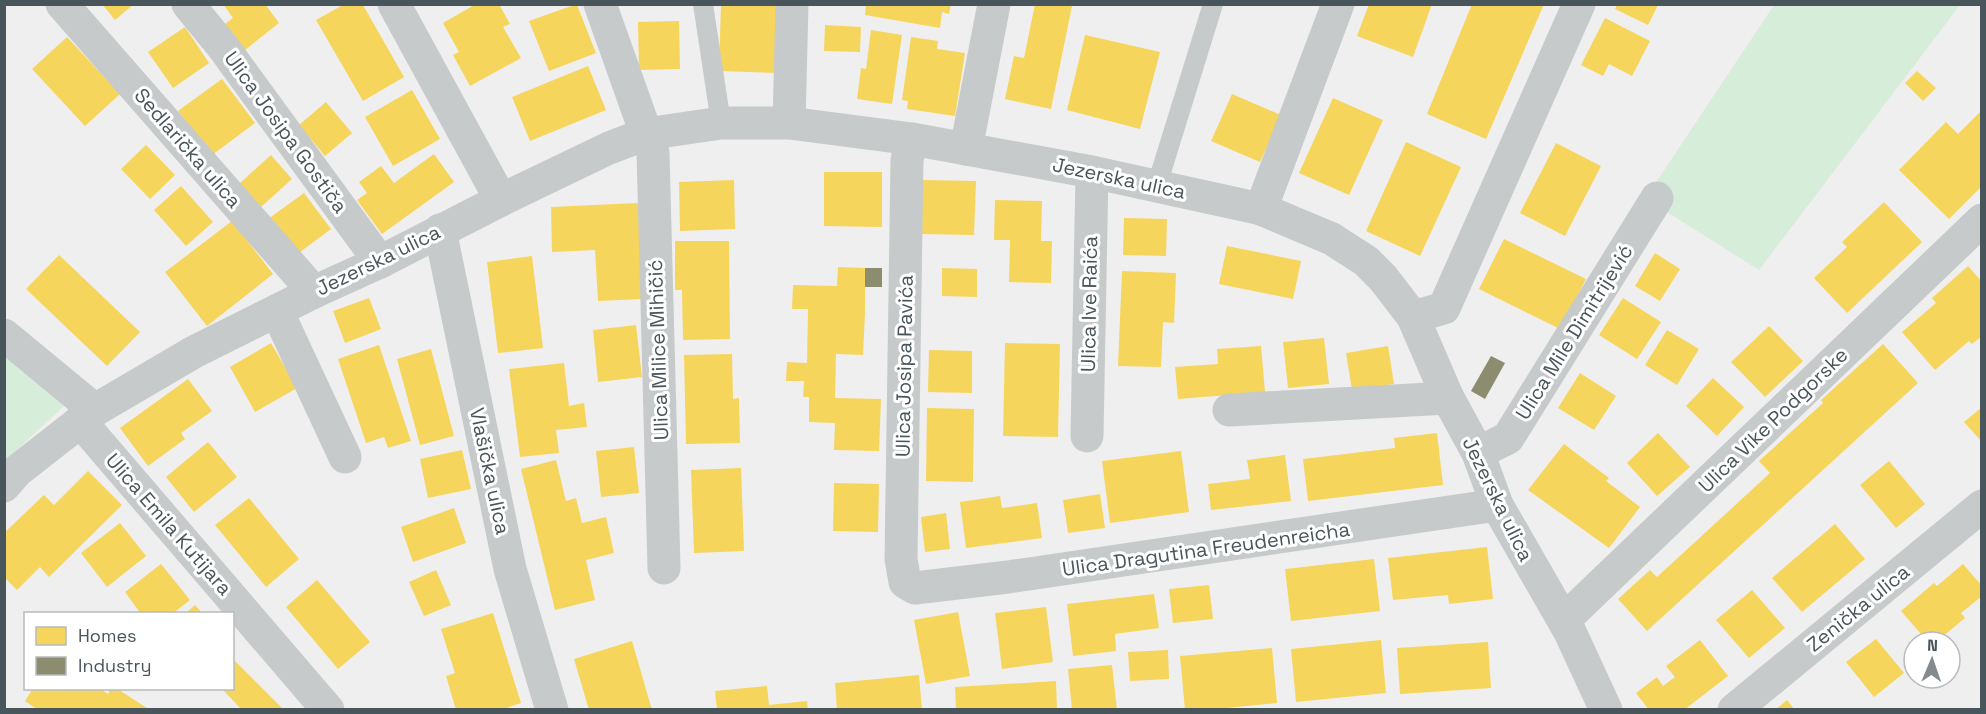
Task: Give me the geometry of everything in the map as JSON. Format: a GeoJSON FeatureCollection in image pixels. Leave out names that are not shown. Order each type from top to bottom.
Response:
{"type":"FeatureCollection","features":[{"type":"Feature","properties":{"kind":"street","name":"Sedlarička ulica"},"geometry":{"type":"LineString","coordinates":[[62,4],[314,292]]}},
{"type":"Feature","properties":{"kind":"street","name":"Ulica Josipa Gostiča"},"geometry":{"type":"LineString","coordinates":[[188,4],[224,47],[380,262]]}},
{"type":"Feature","properties":{"kind":"street"},"geometry":{"type":"LineString","coordinates":[[394,4],[501,200]]}},
{"type":"Feature","properties":{"kind":"street","name":"Ulica Milice Mihičić"},"geometry":{"type":"LineString","coordinates":[[600,4],[653,153],[664,568]]}},
{"type":"Feature","properties":{"kind":"street"},"geometry":{"type":"LineString","coordinates":[[789,123],[792,4]]}},
{"type":"Feature","properties":{"kind":"street"},"geometry":{"type":"LineString","coordinates":[[966,149],[994,4]]}},
{"type":"Feature","properties":{"kind":"street"},"geometry":{"type":"LineString","coordinates":[[1261,209],[1338,4]]}},
{"type":"Feature","properties":{"kind":"street"},"geometry":{"type":"LineString","coordinates":[[1413,316],[1444,308],[1578,4]]}},
{"type":"Feature","properties":{"kind":"street","name":"Jezerska ulica"},"geometry":{"type":"LineString","coordinates":[[4,486],[17,471],[87,416],[194,352],[609,148],[646,134],[721,123],[789,123],[912,139],[1157,185],[1261,209],[1332,239],[1366,261],[1383,278],[1413,316],[1448,398],[1478,453],[1497,505],[1564,621],[1606,710]]}},
{"type":"Feature","properties":{"kind":"street","name":"Ulica Josipa Pavića"},"geometry":{"type":"LineString","coordinates":[[912,139],[907,160],[901,559],[905,582],[915,588]]}},
{"type":"Feature","properties":{"kind":"street","name":"Ulica Ive Raića"},"geometry":{"type":"LineString","coordinates":[[1087,436],[1092,172]]}},
{"type":"Feature","properties":{"kind":"street","name":"Ulica Mile Dimitrijević"},"geometry":{"type":"LineString","coordinates":[[1478,453],[1508,438],[1657,198]]}},
{"type":"Feature","properties":{"kind":"street","name":"Ulica Vike Podgorske"},"geometry":{"type":"LineString","coordinates":[[1564,621],[1982,220]]}},
{"type":"Feature","properties":{"kind":"street","name":"Vlašička ulica"},"geometry":{"type":"LineString","coordinates":[[440,230],[510,569],[552,710]]}},
{"type":"Feature","properties":{"kind":"street"},"geometry":{"type":"LineString","coordinates":[[277,311],[345,457]]}},
{"type":"Feature","properties":{"kind":"street","name":"Ulica Emila Kutijara"},"geometry":{"type":"LineString","coordinates":[[4,334],[87,416],[328,710]]}},
{"type":"Feature","properties":{"kind":"street"},"geometry":{"type":"LineString","coordinates":[[1228,410],[1448,398]]}},
{"type":"Feature","properties":{"kind":"street","name":"Ulica Dragutina Freudenreicha"},"geometry":{"type":"LineString","coordinates":[[915,588],[1020,576],[1497,505]]}},
{"type":"Feature","properties":{"kind":"street","name":"Zenička ulica"},"geometry":{"type":"LineString","coordinates":[[1734,710],[1982,506]]}},
{"type":"Feature","properties":{"kind":"lane"},"geometry":{"type":"LineString","coordinates":[[703,4],[721,123]]}},
{"type":"Feature","properties":{"kind":"lane"},"geometry":{"type":"LineString","coordinates":[[1157,185],[1213,4]]}},
{"type":"Feature","properties":{"kind":"green space"},"geometry":{"type":"Polygon","coordinates":[[[1774,5],[1960,5],[1759,270],[1662,209],[1653,187],[1774,5]]]}},
{"type":"Feature","properties":{"kind":"green space"},"geometry":{"type":"Polygon","coordinates":[[[5,346],[64,406],[5,461],[5,346]]]}},
{"type":"Feature","properties":{"kind":"building: Homes"},"geometry":{"type":"Polygon","coordinates":[[[102,4],[134,4],[115,20],[102,4]]]}},
{"type":"Feature","properties":{"kind":"building: Homes"},"geometry":{"type":"Polygon","coordinates":[[[223,4],[265,4],[279,23],[245,50],[225,24],[233,18],[223,4]]]}},
{"type":"Feature","properties":{"kind":"building: Homes"},"geometry":{"type":"Polygon","coordinates":[[[476,4],[499,4],[510,24],[503,27],[521,58],[470,86],[453,55],[459,52],[443,23],[476,4]]]}},
{"type":"Feature","properties":{"kind":"building: Homes"},"geometry":{"type":"Polygon","coordinates":[[[721,4],[777,4],[775,73],[719,71],[721,4]]]}},
{"type":"Feature","properties":{"kind":"building: Homes"},"geometry":{"type":"Polygon","coordinates":[[[866,4],[951,4],[949,14],[942,12],[940,28],[865,15],[866,4]]]}},
{"type":"Feature","properties":{"kind":"building: Homes"},"geometry":{"type":"Polygon","coordinates":[[[1035,4],[1072,6],[1051,109],[1005,99],[1014,56],[1024,58],[1035,4]]]}},
{"type":"Feature","properties":{"kind":"building: Homes"},"geometry":{"type":"Polygon","coordinates":[[[1369,4],[1432,4],[1413,57],[1357,36],[1369,4]]]}},
{"type":"Feature","properties":{"kind":"building: Homes"},"geometry":{"type":"Polygon","coordinates":[[[1472,4],[1544,4],[1486,139],[1427,114],[1472,4]]]}},
{"type":"Feature","properties":{"kind":"building: Homes"},"geometry":{"type":"Polygon","coordinates":[[[343,5],[363,5],[404,77],[363,101],[316,20],[343,5]]]}},
{"type":"Feature","properties":{"kind":"building: Homes"},"geometry":{"type":"Polygon","coordinates":[[[577,5],[596,53],[549,71],[529,21],[577,5]]]}},
{"type":"Feature","properties":{"kind":"building: Homes"},"geometry":{"type":"Polygon","coordinates":[[[1617,5],[1658,5],[1648,25],[1615,9],[1617,5]]]}},
{"type":"Feature","properties":{"kind":"building: Homes"},"geometry":{"type":"Polygon","coordinates":[[[1605,18],[1650,41],[1632,76],[1609,64],[1603,76],[1581,65],[1605,18]]]}},
{"type":"Feature","properties":{"kind":"building: Homes"},"geometry":{"type":"Polygon","coordinates":[[[679,21],[680,69],[639,70],[638,22],[679,21]]]}},
{"type":"Feature","properties":{"kind":"building: Homes"},"geometry":{"type":"Polygon","coordinates":[[[825,25],[861,27],[860,52],[824,51],[825,25]]]}},
{"type":"Feature","properties":{"kind":"building: Homes"},"geometry":{"type":"Polygon","coordinates":[[[185,27],[209,63],[173,88],[148,52],[185,27]]]}},
{"type":"Feature","properties":{"kind":"building: Homes"},"geometry":{"type":"Polygon","coordinates":[[[871,30],[902,35],[892,104],[857,99],[861,68],[866,69],[871,30]]]}},
{"type":"Feature","properties":{"kind":"building: Homes"},"geometry":{"type":"Polygon","coordinates":[[[1085,35],[1160,52],[1140,129],[1067,110],[1085,35]]]}},
{"type":"Feature","properties":{"kind":"building: Homes"},"geometry":{"type":"Polygon","coordinates":[[[67,37],[120,94],[85,126],[32,69],[67,37]]]}},
{"type":"Feature","properties":{"kind":"building: Homes"},"geometry":{"type":"Polygon","coordinates":[[[911,37],[938,41],[937,49],[965,53],[955,116],[907,109],[908,101],[902,100],[911,37]]]}},
{"type":"Feature","properties":{"kind":"building: Homes"},"geometry":{"type":"Polygon","coordinates":[[[588,66],[606,110],[530,141],[512,97],[588,66]]]}},
{"type":"Feature","properties":{"kind":"building: Homes"},"geometry":{"type":"Polygon","coordinates":[[[1917,71],[1936,88],[1923,101],[1905,83],[1917,71]]]}},
{"type":"Feature","properties":{"kind":"building: Homes"},"geometry":{"type":"Polygon","coordinates":[[[222,79],[255,123],[212,155],[178,111],[222,79]]]}},
{"type":"Feature","properties":{"kind":"building: Homes"},"geometry":{"type":"Polygon","coordinates":[[[412,90],[440,139],[393,166],[365,117],[412,90]]]}},
{"type":"Feature","properties":{"kind":"building: Homes"},"geometry":{"type":"Polygon","coordinates":[[[1232,94],[1281,115],[1260,162],[1211,141],[1232,94]]]}},
{"type":"Feature","properties":{"kind":"building: Homes"},"geometry":{"type":"Polygon","coordinates":[[[1333,98],[1383,120],[1349,195],[1299,173],[1333,98]]]}},
{"type":"Feature","properties":{"kind":"building: Homes"},"geometry":{"type":"Polygon","coordinates":[[[326,102],[352,133],[325,156],[299,125],[326,102]]]}},
{"type":"Feature","properties":{"kind":"building: Homes"},"geometry":{"type":"Polygon","coordinates":[[[1982,110],[1982,186],[1949,219],[1899,170],[1946,122],[1958,134],[1982,110]]]}},
{"type":"Feature","properties":{"kind":"building: Homes"},"geometry":{"type":"Polygon","coordinates":[[[1406,142],[1461,167],[1420,256],[1366,231],[1406,142]]]}},
{"type":"Feature","properties":{"kind":"building: Homes"},"geometry":{"type":"Polygon","coordinates":[[[1556,143],[1601,166],[1565,236],[1520,213],[1556,143]]]}},
{"type":"Feature","properties":{"kind":"building: Homes"},"geometry":{"type":"Polygon","coordinates":[[[146,145],[175,175],[150,199],[121,169],[146,145]]]}},
{"type":"Feature","properties":{"kind":"building: Homes"},"geometry":{"type":"Polygon","coordinates":[[[434,154],[454,182],[382,234],[357,200],[367,193],[359,182],[381,166],[394,183],[434,154]]]}},
{"type":"Feature","properties":{"kind":"building: Homes"},"geometry":{"type":"Polygon","coordinates":[[[271,155],[292,179],[261,207],[240,183],[271,155]]]}},
{"type":"Feature","properties":{"kind":"building: Homes"},"geometry":{"type":"Polygon","coordinates":[[[824,172],[882,172],[882,227],[824,226],[824,172]]]}},
{"type":"Feature","properties":{"kind":"building: Homes"},"geometry":{"type":"Polygon","coordinates":[[[734,180],[735,229],[680,231],[679,182],[734,180]]]}},
{"type":"Feature","properties":{"kind":"building: Homes"},"geometry":{"type":"Polygon","coordinates":[[[923,180],[976,181],[974,235],[921,234],[923,180]]]}},
{"type":"Feature","properties":{"kind":"building: Homes"},"geometry":{"type":"Polygon","coordinates":[[[181,186],[213,222],[186,246],[154,210],[181,186]]]}},
{"type":"Feature","properties":{"kind":"building: Homes"},"geometry":{"type":"Polygon","coordinates":[[[304,193],[331,229],[296,255],[268,219],[304,193]]]}},
{"type":"Feature","properties":{"kind":"building: Homes"},"geometry":{"type":"Polygon","coordinates":[[[995,200],[1042,201],[1041,241],[1052,241],[1051,283],[1009,282],[1010,240],[994,240],[995,200]]]}},
{"type":"Feature","properties":{"kind":"building: Homes"},"geometry":{"type":"Polygon","coordinates":[[[1884,202],[1922,242],[1847,313],[1814,278],[1847,247],[1842,242],[1884,202]]]}},
{"type":"Feature","properties":{"kind":"building: Homes"},"geometry":{"type":"Polygon","coordinates":[[[638,203],[643,299],[598,301],[595,250],[552,252],[551,207],[638,203]]]}},
{"type":"Feature","properties":{"kind":"building: Homes"},"geometry":{"type":"Polygon","coordinates":[[[1124,218],[1167,219],[1166,256],[1123,255],[1124,218]]]}},
{"type":"Feature","properties":{"kind":"building: Homes"},"geometry":{"type":"Polygon","coordinates":[[[232,221],[273,274],[207,326],[165,272],[232,221]]]}},
{"type":"Feature","properties":{"kind":"building: Homes"},"geometry":{"type":"Polygon","coordinates":[[[1504,239],[1586,279],[1560,329],[1479,289],[1504,239]]]}},
{"type":"Feature","properties":{"kind":"building: Homes"},"geometry":{"type":"Polygon","coordinates":[[[675,241],[729,241],[730,339],[683,340],[682,290],[675,290],[675,241]]]}},
{"type":"Feature","properties":{"kind":"building: Homes"},"geometry":{"type":"Polygon","coordinates":[[[1227,246],[1301,261],[1293,299],[1219,284],[1227,246]]]}},
{"type":"Feature","properties":{"kind":"building: Homes"},"geometry":{"type":"Polygon","coordinates":[[[1655,253],[1680,269],[1660,301],[1635,286],[1655,253]]]}},
{"type":"Feature","properties":{"kind":"building: Homes"},"geometry":{"type":"Polygon","coordinates":[[[59,255],[140,332],[107,366],[26,289],[59,255]]]}},
{"type":"Feature","properties":{"kind":"building: Homes"},"geometry":{"type":"Polygon","coordinates":[[[532,256],[543,348],[498,353],[487,262],[532,256]]]}},
{"type":"Feature","properties":{"kind":"building: Homes"},"geometry":{"type":"Polygon","coordinates":[[[1968,266],[1982,282],[1982,336],[1972,344],[1969,341],[1935,370],[1902,332],[1936,303],[1932,298],[1968,266]]]}},
{"type":"Feature","properties":{"kind":"building: Homes"},"geometry":{"type":"Polygon","coordinates":[[[838,267],[865,268],[865,313],[863,355],[836,354],[835,398],[881,399],[879,451],[834,450],[835,423],[809,422],[809,397],[803,397],[804,381],[786,381],[787,362],[807,363],[808,309],[792,309],[793,285],[837,286],[838,267]]]}},
{"type":"Feature","properties":{"kind":"building: Homes"},"geometry":{"type":"Polygon","coordinates":[[[942,268],[977,269],[977,297],[942,296],[942,268]]]}},
{"type":"Feature","properties":{"kind":"building: Homes"},"geometry":{"type":"Polygon","coordinates":[[[1122,271],[1176,273],[1174,323],[1163,322],[1161,367],[1118,366],[1122,271]]]}},
{"type":"Feature","properties":{"kind":"building: Homes"},"geometry":{"type":"Polygon","coordinates":[[[369,298],[381,329],[345,343],[333,311],[369,298]]]}},
{"type":"Feature","properties":{"kind":"building: Homes"},"geometry":{"type":"Polygon","coordinates":[[[1623,298],[1661,322],[1637,359],[1599,335],[1623,298]]]}},
{"type":"Feature","properties":{"kind":"building: Homes"},"geometry":{"type":"Polygon","coordinates":[[[636,325],[642,377],[598,382],[593,330],[636,325]]]}},
{"type":"Feature","properties":{"kind":"building: Homes"},"geometry":{"type":"Polygon","coordinates":[[[1769,326],[1803,361],[1765,397],[1731,362],[1769,326]]]}},
{"type":"Feature","properties":{"kind":"building: Homes"},"geometry":{"type":"Polygon","coordinates":[[[1667,330],[1699,349],[1677,385],[1645,365],[1667,330]]]}},
{"type":"Feature","properties":{"kind":"building: Homes"},"geometry":{"type":"Polygon","coordinates":[[[1324,338],[1329,384],[1288,388],[1283,342],[1324,338]]]}},
{"type":"Feature","properties":{"kind":"building: Homes"},"geometry":{"type":"Polygon","coordinates":[[[271,343],[297,388],[255,412],[230,367],[271,343]]]}},
{"type":"Feature","properties":{"kind":"building: Homes"},"geometry":{"type":"Polygon","coordinates":[[[1005,343],[1060,344],[1058,437],[1003,436],[1005,343]]]}},
{"type":"Feature","properties":{"kind":"building: Homes"},"geometry":{"type":"Polygon","coordinates":[[[1883,344],[1918,383],[1647,631],[1618,599],[1650,570],[1657,577],[1770,473],[1759,461],[1823,403],[1821,400],[1883,344]]]}},
{"type":"Feature","properties":{"kind":"building: Homes"},"geometry":{"type":"Polygon","coordinates":[[[379,345],[411,441],[388,448],[384,437],[366,443],[338,359],[379,345]]]}},
{"type":"Feature","properties":{"kind":"building: Homes"},"geometry":{"type":"Polygon","coordinates":[[[1261,346],[1265,392],[1178,399],[1175,367],[1218,364],[1217,349],[1261,346]]]}},
{"type":"Feature","properties":{"kind":"building: Homes"},"geometry":{"type":"Polygon","coordinates":[[[1388,346],[1394,384],[1352,390],[1346,353],[1388,346]]]}},
{"type":"Feature","properties":{"kind":"building: Homes"},"geometry":{"type":"Polygon","coordinates":[[[431,349],[454,436],[420,445],[397,359],[431,349]]]}},
{"type":"Feature","properties":{"kind":"building: Homes"},"geometry":{"type":"Polygon","coordinates":[[[929,350],[972,351],[972,393],[928,392],[929,350]]]}},
{"type":"Feature","properties":{"kind":"building: Homes"},"geometry":{"type":"Polygon","coordinates":[[[732,354],[733,399],[739,398],[740,443],[686,444],[684,355],[732,354]]]}},
{"type":"Feature","properties":{"kind":"building: Homes"},"geometry":{"type":"Polygon","coordinates":[[[564,363],[569,406],[584,403],[587,427],[556,430],[559,453],[520,457],[509,369],[564,363]]]}},
{"type":"Feature","properties":{"kind":"building: Homes"},"geometry":{"type":"Polygon","coordinates":[[[1580,373],[1616,396],[1594,430],[1558,408],[1580,373]]]}},
{"type":"Feature","properties":{"kind":"building: Homes"},"geometry":{"type":"Polygon","coordinates":[[[1713,378],[1744,407],[1717,436],[1686,406],[1713,378]]]}},
{"type":"Feature","properties":{"kind":"building: Homes"},"geometry":{"type":"Polygon","coordinates":[[[188,379],[212,411],[181,433],[185,439],[148,466],[120,428],[188,379]]]}},
{"type":"Feature","properties":{"kind":"building: Homes"},"geometry":{"type":"Polygon","coordinates":[[[1982,407],[1982,442],[1964,422],[1982,407]]]}},
{"type":"Feature","properties":{"kind":"building: Homes"},"geometry":{"type":"Polygon","coordinates":[[[927,408],[974,409],[973,482],[926,481],[927,408]]]}},
{"type":"Feature","properties":{"kind":"building: Homes"},"geometry":{"type":"Polygon","coordinates":[[[1437,433],[1443,485],[1308,501],[1303,459],[1395,448],[1394,438],[1437,433]]]}},
{"type":"Feature","properties":{"kind":"building: Homes"},"geometry":{"type":"Polygon","coordinates":[[[1658,433],[1690,467],[1657,496],[1627,463],[1658,433]]]}},
{"type":"Feature","properties":{"kind":"building: Homes"},"geometry":{"type":"Polygon","coordinates":[[[208,442],[237,477],[194,512],[166,477],[208,442]]]}},
{"type":"Feature","properties":{"kind":"building: Homes"},"geometry":{"type":"Polygon","coordinates":[[[1564,444],[1609,478],[1606,481],[1640,507],[1609,548],[1528,490],[1564,444]]]}},
{"type":"Feature","properties":{"kind":"building: Homes"},"geometry":{"type":"Polygon","coordinates":[[[634,447],[639,493],[601,497],[596,451],[634,447]]]}},
{"type":"Feature","properties":{"kind":"building: Homes"},"geometry":{"type":"Polygon","coordinates":[[[462,450],[471,489],[428,498],[420,459],[462,450]]]}},
{"type":"Feature","properties":{"kind":"building: Homes"},"geometry":{"type":"Polygon","coordinates":[[[1181,451],[1189,512],[1110,523],[1102,461],[1181,451]]]}},
{"type":"Feature","properties":{"kind":"building: Homes"},"geometry":{"type":"Polygon","coordinates":[[[1285,455],[1291,501],[1211,510],[1208,484],[1250,479],[1247,460],[1285,455]]]}},
{"type":"Feature","properties":{"kind":"building: Homes"},"geometry":{"type":"Polygon","coordinates":[[[556,460],[566,501],[576,498],[582,523],[606,517],[614,553],[586,560],[595,600],[555,610],[521,469],[556,460]]]}},
{"type":"Feature","properties":{"kind":"building: Homes"},"geometry":{"type":"Polygon","coordinates":[[[1889,461],[1925,504],[1896,528],[1860,485],[1889,461]]]}},
{"type":"Feature","properties":{"kind":"building: Homes"},"geometry":{"type":"Polygon","coordinates":[[[741,468],[744,551],[694,553],[691,470],[741,468]]]}},
{"type":"Feature","properties":{"kind":"building: Homes"},"geometry":{"type":"Polygon","coordinates":[[[88,471],[122,505],[49,577],[40,567],[17,590],[4,577],[4,533],[44,495],[54,505],[88,471]]]}},
{"type":"Feature","properties":{"kind":"building: Homes"},"geometry":{"type":"Polygon","coordinates":[[[834,483],[879,484],[878,532],[833,531],[834,483]]]}},
{"type":"Feature","properties":{"kind":"building: Homes"},"geometry":{"type":"Polygon","coordinates":[[[1100,494],[1105,528],[1068,533],[1063,500],[1100,494]]]}},
{"type":"Feature","properties":{"kind":"building: Homes"},"geometry":{"type":"Polygon","coordinates":[[[1000,496],[1002,508],[1037,503],[1042,538],[966,548],[960,502],[1000,496]]]}},
{"type":"Feature","properties":{"kind":"building: Homes"},"geometry":{"type":"Polygon","coordinates":[[[249,498],[299,559],[266,587],[215,525],[249,498]]]}},
{"type":"Feature","properties":{"kind":"building: Homes"},"geometry":{"type":"Polygon","coordinates":[[[454,508],[466,543],[413,562],[401,527],[454,508]]]}},
{"type":"Feature","properties":{"kind":"building: Homes"},"geometry":{"type":"Polygon","coordinates":[[[946,513],[950,549],[925,552],[921,517],[946,513]]]}},
{"type":"Feature","properties":{"kind":"building: Homes"},"geometry":{"type":"Polygon","coordinates":[[[120,523],[146,556],[107,587],[81,553],[120,523]]]}},
{"type":"Feature","properties":{"kind":"building: Homes"},"geometry":{"type":"Polygon","coordinates":[[[1835,524],[1865,559],[1802,612],[1772,578],[1835,524]]]}},
{"type":"Feature","properties":{"kind":"building: Homes"},"geometry":{"type":"Polygon","coordinates":[[[1487,547],[1493,599],[1449,604],[1448,595],[1393,600],[1388,558],[1487,547]]]}},
{"type":"Feature","properties":{"kind":"building: Homes"},"geometry":{"type":"Polygon","coordinates":[[[1374,559],[1380,611],[1291,621],[1285,569],[1374,559]]]}},
{"type":"Feature","properties":{"kind":"building: Homes"},"geometry":{"type":"Polygon","coordinates":[[[161,564],[190,600],[175,612],[140,612],[125,592],[161,564]]]}},
{"type":"Feature","properties":{"kind":"building: Homes"},"geometry":{"type":"Polygon","coordinates":[[[1963,564],[1982,586],[1982,596],[1961,613],[1965,618],[1950,630],[1918,630],[1901,611],[1934,583],[1937,586],[1963,564]]]}},
{"type":"Feature","properties":{"kind":"building: Homes"},"geometry":{"type":"Polygon","coordinates":[[[436,570],[451,605],[424,616],[409,582],[436,570]]]}},
{"type":"Feature","properties":{"kind":"building: Homes"},"geometry":{"type":"Polygon","coordinates":[[[317,580],[370,642],[338,669],[286,607],[317,580]]]}},
{"type":"Feature","properties":{"kind":"building: Homes"},"geometry":{"type":"Polygon","coordinates":[[[1209,585],[1213,619],[1173,623],[1169,589],[1209,585]]]}},
{"type":"Feature","properties":{"kind":"building: Homes"},"geometry":{"type":"Polygon","coordinates":[[[1752,590],[1785,628],[1749,658],[1716,620],[1752,590]]]}},
{"type":"Feature","properties":{"kind":"building: Homes"},"geometry":{"type":"Polygon","coordinates":[[[1154,594],[1159,628],[1115,634],[1116,651],[1073,656],[1067,604],[1154,594]]]}},
{"type":"Feature","properties":{"kind":"building: Homes"},"geometry":{"type":"Polygon","coordinates":[[[195,605],[201,612],[187,612],[195,605]]]}},
{"type":"Feature","properties":{"kind":"building: Homes"},"geometry":{"type":"Polygon","coordinates":[[[1046,607],[1053,662],[1002,669],[995,613],[1046,607]]]}},
{"type":"Feature","properties":{"kind":"building: Homes"},"geometry":{"type":"Polygon","coordinates":[[[958,612],[970,676],[926,684],[914,620],[958,612]]]}},
{"type":"Feature","properties":{"kind":"building: Homes"},"geometry":{"type":"Polygon","coordinates":[[[493,613],[521,703],[501,710],[456,710],[446,676],[455,673],[441,629],[493,613]]]}},
{"type":"Feature","properties":{"kind":"building: Homes"},"geometry":{"type":"Polygon","coordinates":[[[1876,639],[1902,671],[1902,675],[1874,697],[1846,662],[1876,639]]]}},
{"type":"Feature","properties":{"kind":"building: Homes"},"geometry":{"type":"Polygon","coordinates":[[[1381,640],[1386,693],[1296,702],[1291,649],[1381,640]]]}},
{"type":"Feature","properties":{"kind":"building: Homes"},"geometry":{"type":"Polygon","coordinates":[[[1700,640],[1728,676],[1684,710],[1649,710],[1636,693],[1657,677],[1663,686],[1675,677],[1666,666],[1700,640]]]}},
{"type":"Feature","properties":{"kind":"building: Homes"},"geometry":{"type":"Polygon","coordinates":[[[632,641],[652,710],[589,710],[574,659],[632,641]]]}},
{"type":"Feature","properties":{"kind":"building: Homes"},"geometry":{"type":"Polygon","coordinates":[[[1488,642],[1491,688],[1400,694],[1397,648],[1488,642]]]}},
{"type":"Feature","properties":{"kind":"building: Homes"},"geometry":{"type":"Polygon","coordinates":[[[1272,648],[1277,703],[1185,710],[1180,656],[1272,648]]]}},
{"type":"Feature","properties":{"kind":"building: Homes"},"geometry":{"type":"Polygon","coordinates":[[[1168,650],[1169,679],[1130,681],[1128,652],[1168,650]]]}},
{"type":"Feature","properties":{"kind":"building: Homes"},"geometry":{"type":"Polygon","coordinates":[[[234,660],[284,710],[242,710],[223,690],[234,690],[234,660]]]}},
{"type":"Feature","properties":{"kind":"building: Homes"},"geometry":{"type":"Polygon","coordinates":[[[1112,665],[1117,710],[1072,710],[1068,669],[1112,665]]]}},
{"type":"Feature","properties":{"kind":"building: Homes"},"geometry":{"type":"Polygon","coordinates":[[[919,675],[922,710],[837,710],[835,683],[919,675]]]}},
{"type":"Feature","properties":{"kind":"building: Homes"},"geometry":{"type":"Polygon","coordinates":[[[1056,681],[1057,710],[956,710],[955,687],[1056,681]]]}},
{"type":"Feature","properties":{"kind":"building: Homes"},"geometry":{"type":"Polygon","coordinates":[[[767,686],[769,705],[807,701],[808,710],[717,710],[715,691],[767,686]]]}},
{"type":"Feature","properties":{"kind":"building: Homes"},"geometry":{"type":"Polygon","coordinates":[[[32,690],[102,690],[108,694],[110,690],[119,690],[150,710],[38,710],[25,701],[32,690]]]}},
{"type":"Feature","properties":{"kind":"building: Homes"},"geometry":{"type":"Polygon","coordinates":[[[1787,700],[1795,710],[1775,710],[1787,700]]]}},
{"type":"Feature","properties":{"kind":"building: Industry"},"geometry":{"type":"Polygon","coordinates":[[[865,268],[882,268],[882,287],[865,287],[865,268]]]}},
{"type":"Feature","properties":{"kind":"building: Industry"},"geometry":{"type":"Polygon","coordinates":[[[1491,356],[1505,363],[1485,399],[1471,391],[1491,356]]]}}]}
